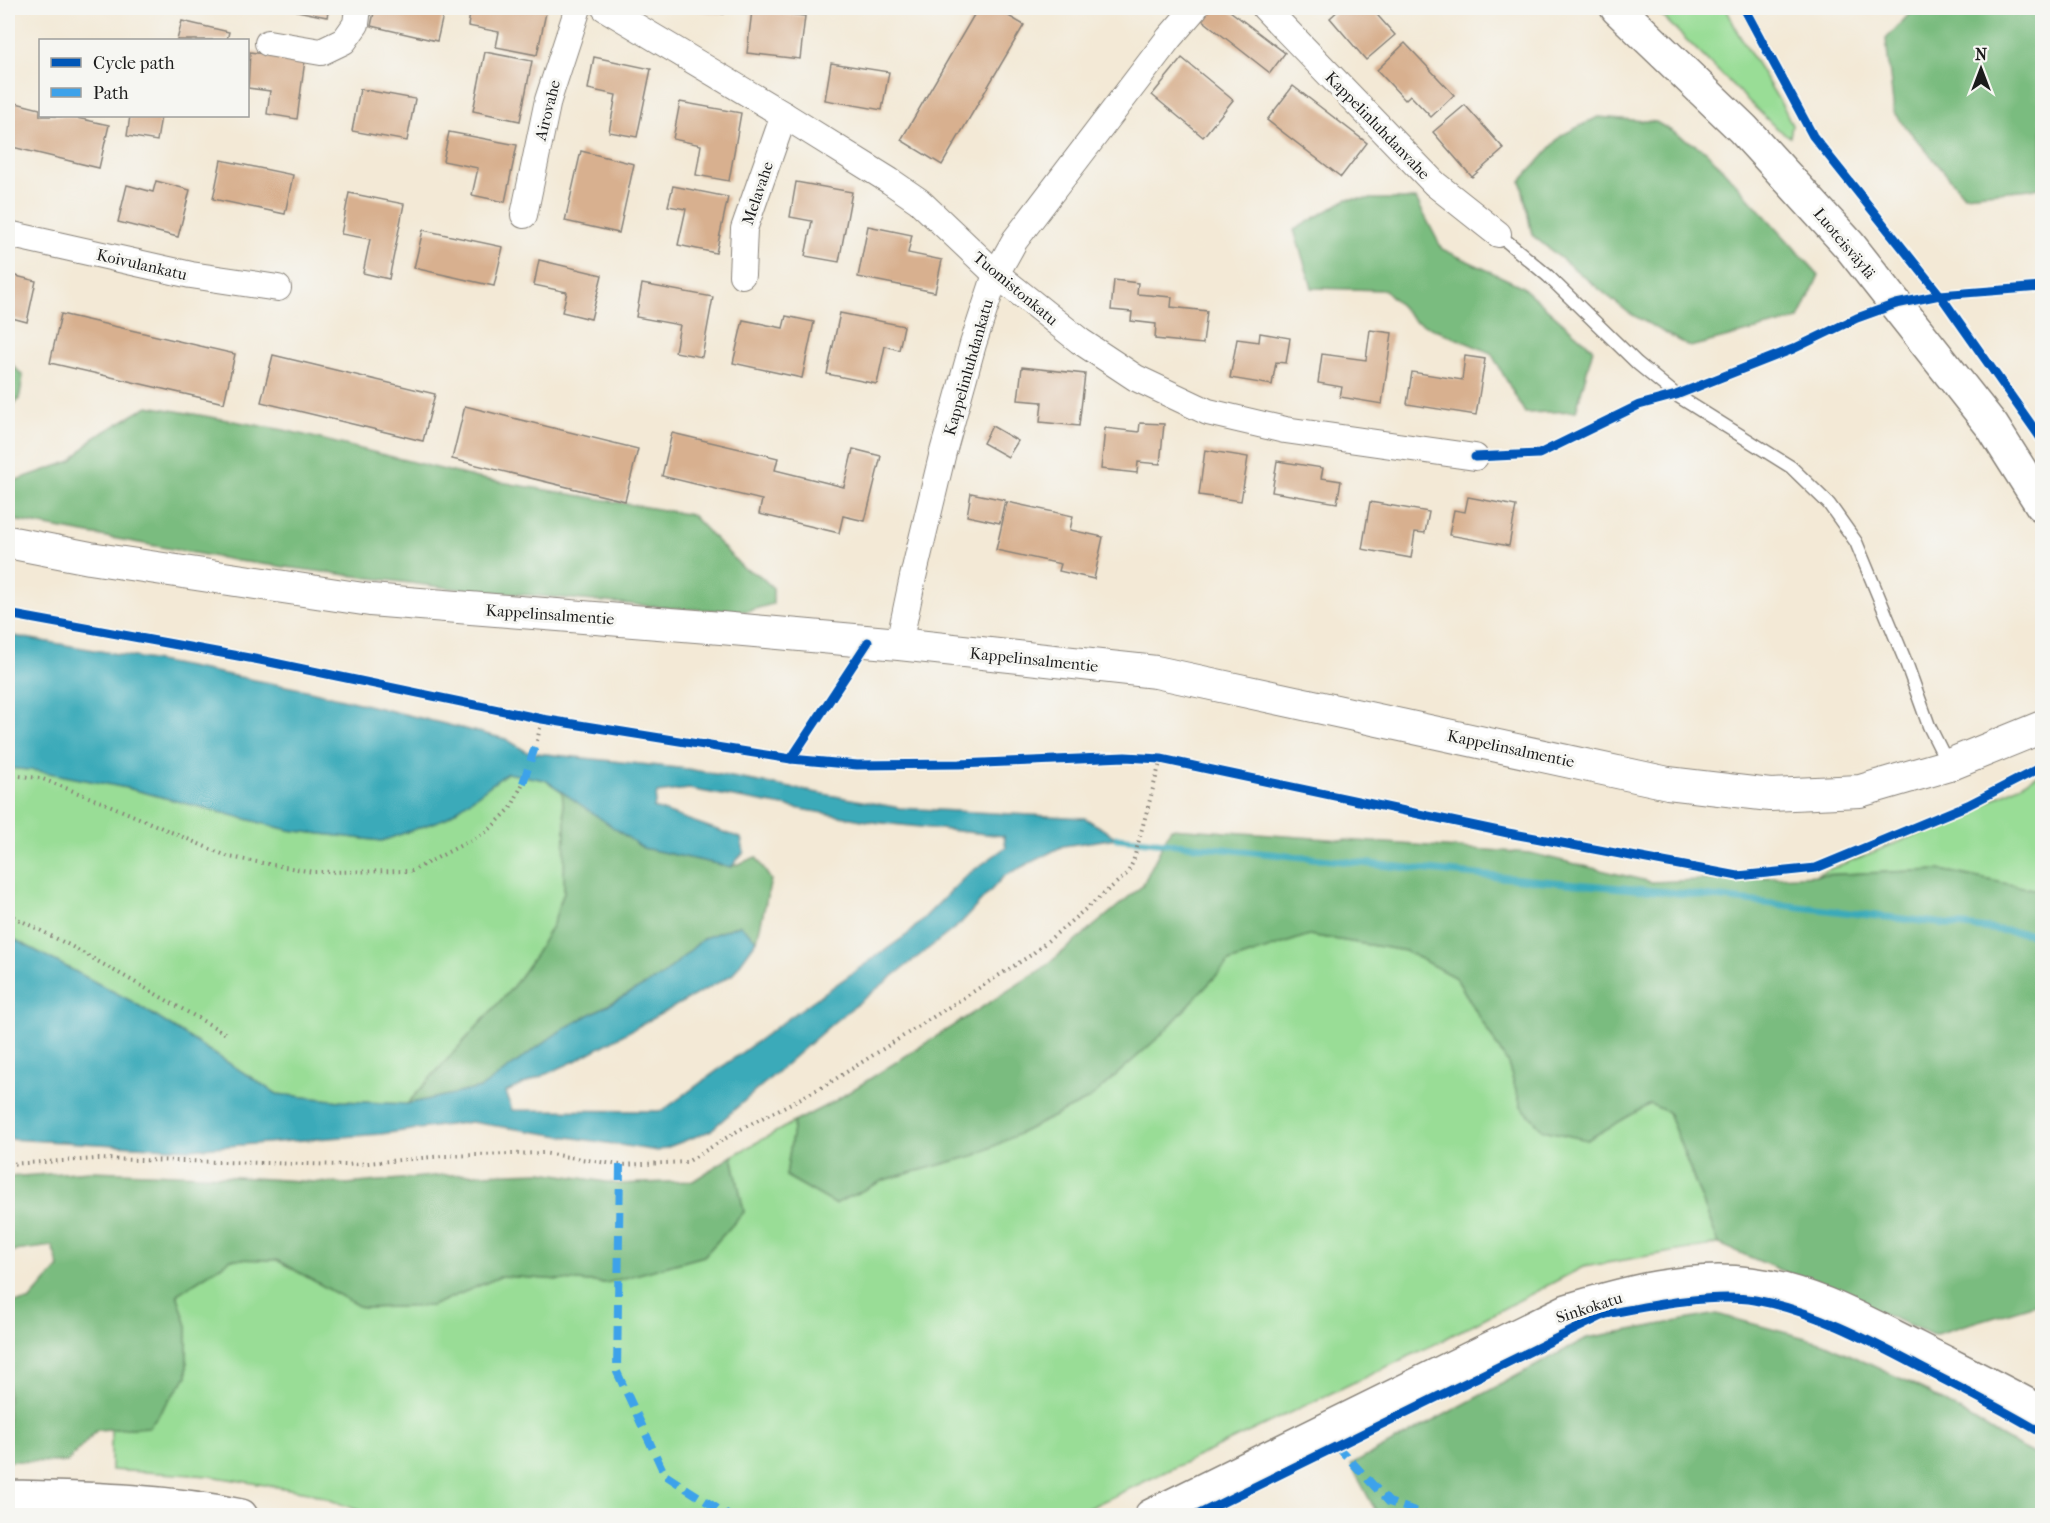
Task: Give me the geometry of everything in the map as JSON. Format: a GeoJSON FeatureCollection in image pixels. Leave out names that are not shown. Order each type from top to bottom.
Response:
{"type":"FeatureCollection","features":[{"type":"Feature","properties":{"kind":"main road","name":"Luoteisväylä"},"geometry":{"type":"LineString","coordinates":[[1617,8],[1743,129],[1849,245],[1992,426],[2043,505]]}},
{"type":"Feature","properties":{"kind":"main road","name":"Sinkokatu"},"geometry":{"type":"LineString","coordinates":[[1151,1515],[1567,1311],[1617,1296],[1715,1282],[1752,1284],[1797,1294],[1844,1312],[2043,1413]]}},
{"type":"Feature","properties":{"kind":"main road"},"geometry":{"type":"LineString","coordinates":[[8,1497],[111,1499],[241,1515]]}},
{"type":"Feature","properties":{"kind":"street"},"geometry":{"type":"LineString","coordinates":[[268,43],[321,52],[344,41],[356,24],[358,8]]}},
{"type":"Feature","properties":{"kind":"street","name":"Airovahe"},"geometry":{"type":"LineString","coordinates":[[524,215],[548,100],[578,8]]}},
{"type":"Feature","properties":{"kind":"street","name":"Tuomistonkatu"},"geometry":{"type":"LineString","coordinates":[[605,8],[784,115],[919,201],[996,274],[1080,341],[1136,378],[1208,412],[1285,430],[1474,457]]}},
{"type":"Feature","properties":{"kind":"street","name":"Kappelinluhdankatu"},"geometry":{"type":"LineString","coordinates":[[899,644],[944,452],[973,344],[996,274],[1014,240],[1169,38],[1195,8]]}},
{"type":"Feature","properties":{"kind":"street","name":"Kappelinluhdanvahe"},"geometry":{"type":"LineString","coordinates":[[1265,8],[1435,184],[1498,234]]}},
{"type":"Feature","properties":{"kind":"street","name":"Melavahe"},"geometry":{"type":"LineString","coordinates":[[742,275],[744,229],[784,115]]}},
{"type":"Feature","properties":{"kind":"street","name":"Koivulankatu"},"geometry":{"type":"LineString","coordinates":[[8,234],[191,275],[278,288]]}},
{"type":"Feature","properties":{"kind":"street","name":"Kappelinsalmentie"},"geometry":{"type":"LineString","coordinates":[[8,542],[90,558],[370,600],[899,644],[1156,672],[1668,783],[1770,795],[1860,792],[1949,765],[2043,727]]}},
{"type":"Feature","properties":{"kind":"lane"},"geometry":{"type":"LineString","coordinates":[[1498,234],[1548,276],[1637,363],[1676,395],[1791,467],[1829,504],[1856,542],[1907,664],[1929,726],[1949,765]]}},
{"type":"Feature","properties":{"kind":"path"},"geometry":{"type":"LineString","coordinates":[[531,717],[553,721]]}},
{"type":"Feature","properties":{"kind":"path"},"geometry":{"type":"LineString","coordinates":[[537,741],[542,719]]}},
{"type":"Feature","properties":{"kind":"path"},"geometry":{"type":"LineString","coordinates":[[1149,758],[1172,761]]}},
{"type":"Feature","properties":{"kind":"path"},"geometry":{"type":"LineString","coordinates":[[8,1164],[98,1159],[347,1165],[443,1156],[543,1153],[620,1165],[687,1162],[739,1130],[826,1085],[1031,955],[1127,874],[1133,862],[1161,759]]}},
{"type":"Feature","properties":{"kind":"path"},"geometry":{"type":"LineString","coordinates":[[8,775],[40,778],[229,857],[313,872],[412,871],[488,831],[512,808],[522,783]]}},
{"type":"Feature","properties":{"kind":"path"},"geometry":{"type":"LineString","coordinates":[[8,914],[69,945],[228,1035]]}},
{"type":"Feature","properties":{"kind":"green space"},"geometry":{"type":"Polygon","coordinates":[[[1654,8],[1726,8],[1739,35],[1785,110],[1792,125],[1790,137],[1775,127],[1654,8]]]}},
{"type":"Feature","properties":{"kind":"green space"},"geometry":{"type":"Polygon","coordinates":[[[1915,8],[2042,8],[2042,188],[1964,195],[1894,113],[1886,39],[1915,8]]]}},
{"type":"Feature","properties":{"kind":"green space"},"geometry":{"type":"Polygon","coordinates":[[[1598,117],[1656,122],[1706,151],[1819,275],[1799,319],[1690,347],[1629,313],[1532,235],[1521,181],[1562,135],[1598,117]]]}},
{"type":"Feature","properties":{"kind":"green space"},"geometry":{"type":"Polygon","coordinates":[[[1347,199],[1416,199],[1442,249],[1521,286],[1593,349],[1576,411],[1525,413],[1491,353],[1415,321],[1385,290],[1312,288],[1294,230],[1347,199]]]}},
{"type":"Feature","properties":{"kind":"green space"},"geometry":{"type":"Polygon","coordinates":[[[8,360],[23,376],[19,400],[8,408],[8,360]]]}},
{"type":"Feature","properties":{"kind":"green space"},"geometry":{"type":"Polygon","coordinates":[[[148,406],[284,430],[477,478],[692,515],[743,568],[759,575],[773,588],[773,604],[747,611],[684,609],[449,588],[238,561],[8,519],[8,483],[71,461],[94,438],[148,406]]]}},
{"type":"Feature","properties":{"kind":"green space"},"geometry":{"type":"Polygon","coordinates":[[[8,768],[39,771],[127,788],[288,830],[382,841],[446,818],[507,773],[545,780],[562,791],[565,821],[564,892],[553,924],[534,957],[512,988],[407,1104],[341,1101],[277,1094],[133,1002],[8,936],[8,768]]]}},
{"type":"Feature","properties":{"kind":"green space"},"geometry":{"type":"Polygon","coordinates":[[[2042,773],[2042,891],[1940,870],[1815,875],[1957,819],[2042,773]]]}},
{"type":"Feature","properties":{"kind":"green space"},"geometry":{"type":"Polygon","coordinates":[[[562,791],[643,848],[731,867],[756,857],[771,880],[757,940],[739,925],[704,938],[662,976],[563,1029],[481,1088],[407,1104],[512,988],[534,957],[553,924],[564,892],[565,821],[562,791]]]}},
{"type":"Feature","properties":{"kind":"green space"},"geometry":{"type":"Polygon","coordinates":[[[1171,828],[1530,853],[1651,882],[1940,870],[2042,891],[2042,1302],[1933,1335],[1719,1244],[1668,1112],[1650,1104],[1587,1140],[1543,1130],[1521,1106],[1508,1064],[1456,978],[1406,951],[1309,935],[1229,962],[1159,1037],[1089,1099],[976,1155],[884,1180],[835,1204],[786,1176],[794,1122],[835,1101],[1042,969],[1142,886],[1171,828]]]}},
{"type":"Feature","properties":{"kind":"green space"},"geometry":{"type":"Polygon","coordinates":[[[1309,935],[1406,951],[1456,978],[1508,1064],[1521,1106],[1587,1140],[1650,1104],[1668,1112],[1719,1244],[1583,1267],[1435,1344],[1074,1515],[371,1515],[308,1492],[210,1476],[111,1470],[111,1429],[149,1427],[187,1376],[187,1326],[177,1294],[231,1259],[277,1260],[362,1308],[431,1306],[502,1276],[606,1283],[704,1256],[744,1212],[732,1156],[794,1122],[786,1176],[835,1204],[884,1180],[976,1155],[1089,1099],[1159,1037],[1229,962],[1309,935]]]}},
{"type":"Feature","properties":{"kind":"green space"},"geometry":{"type":"Polygon","coordinates":[[[732,1156],[744,1212],[704,1256],[606,1283],[502,1276],[431,1306],[362,1308],[277,1260],[231,1259],[177,1294],[187,1326],[187,1376],[149,1427],[97,1430],[67,1462],[8,1461],[8,1303],[29,1301],[59,1267],[52,1246],[8,1252],[8,1177],[90,1171],[347,1184],[444,1175],[542,1172],[619,1184],[693,1181],[732,1156]]]}},
{"type":"Feature","properties":{"kind":"green space"},"geometry":{"type":"Polygon","coordinates":[[[1717,1314],[1824,1343],[1921,1388],[2005,1439],[2042,1458],[2042,1515],[1378,1515],[1351,1465],[1587,1338],[1717,1314]]]}},
{"type":"Feature","properties":{"kind":"water"},"geometry":{"type":"Polygon","coordinates":[[[8,635],[306,690],[506,739],[527,752],[688,769],[900,808],[1085,818],[1117,838],[1063,846],[1004,876],[960,924],[834,1022],[710,1131],[658,1151],[471,1122],[381,1134],[189,1149],[8,1139],[8,936],[133,1002],[277,1094],[341,1101],[407,1104],[481,1088],[563,1029],[662,976],[704,938],[740,925],[757,940],[732,975],[575,1061],[506,1092],[512,1110],[662,1111],[908,934],[967,875],[1006,847],[1004,836],[873,822],[689,789],[657,793],[654,808],[741,838],[744,852],[731,867],[643,848],[545,780],[507,773],[446,818],[382,841],[288,830],[127,788],[39,771],[8,768],[8,635]]]}},
{"type":"Feature","properties":{"kind":"building"},"geometry":{"type":"Polygon","coordinates":[[[297,8],[329,8],[327,17],[297,11],[297,8]]]}},
{"type":"Feature","properties":{"kind":"building"},"geometry":{"type":"Polygon","coordinates":[[[375,8],[430,8],[444,11],[437,41],[371,26],[375,8]]]}},
{"type":"Feature","properties":{"kind":"building"},"geometry":{"type":"Polygon","coordinates":[[[471,8],[547,8],[537,55],[496,47],[499,32],[468,26],[471,8]]]}},
{"type":"Feature","properties":{"kind":"building"},"geometry":{"type":"Polygon","coordinates":[[[684,8],[725,8],[724,14],[684,8]]]}},
{"type":"Feature","properties":{"kind":"building"},"geometry":{"type":"Polygon","coordinates":[[[978,8],[995,8],[1024,25],[942,165],[901,140],[978,8]]]}},
{"type":"Feature","properties":{"kind":"building"},"geometry":{"type":"Polygon","coordinates":[[[1210,8],[1226,8],[1285,53],[1270,73],[1201,19],[1210,8]]]}},
{"type":"Feature","properties":{"kind":"building"},"geometry":{"type":"Polygon","coordinates":[[[1341,8],[1371,8],[1395,35],[1366,60],[1330,18],[1341,8]]]}},
{"type":"Feature","properties":{"kind":"building"},"geometry":{"type":"Polygon","coordinates":[[[752,10],[805,16],[800,59],[747,53],[752,10]]]}},
{"type":"Feature","properties":{"kind":"building"},"geometry":{"type":"Polygon","coordinates":[[[182,21],[229,32],[227,39],[177,39],[182,21]]]}},
{"type":"Feature","properties":{"kind":"building"},"geometry":{"type":"Polygon","coordinates":[[[1405,43],[1454,95],[1431,117],[1410,95],[1405,100],[1377,70],[1405,43]]]}},
{"type":"Feature","properties":{"kind":"building"},"geometry":{"type":"Polygon","coordinates":[[[250,52],[305,60],[297,119],[267,114],[270,91],[249,88],[250,52]]]}},
{"type":"Feature","properties":{"kind":"building"},"geometry":{"type":"Polygon","coordinates":[[[485,52],[532,61],[520,121],[473,111],[485,52]]]}},
{"type":"Feature","properties":{"kind":"building"},"geometry":{"type":"Polygon","coordinates":[[[594,57],[651,69],[637,137],[609,132],[616,95],[588,89],[594,57]]]}},
{"type":"Feature","properties":{"kind":"building"},"geometry":{"type":"Polygon","coordinates":[[[1182,58],[1233,100],[1203,137],[1152,95],[1182,58]]]}},
{"type":"Feature","properties":{"kind":"building"},"geometry":{"type":"Polygon","coordinates":[[[831,63],[889,72],[882,110],[825,100],[831,63]]]}},
{"type":"Feature","properties":{"kind":"building"},"geometry":{"type":"Polygon","coordinates":[[[1293,86],[1367,143],[1341,177],[1267,120],[1293,86]]]}},
{"type":"Feature","properties":{"kind":"building"},"geometry":{"type":"Polygon","coordinates":[[[360,89],[415,99],[407,141],[352,131],[360,89]]]}},
{"type":"Feature","properties":{"kind":"building"},"geometry":{"type":"Polygon","coordinates":[[[8,101],[39,109],[39,117],[73,117],[109,125],[99,168],[8,146],[8,101]]]}},
{"type":"Feature","properties":{"kind":"building"},"geometry":{"type":"Polygon","coordinates":[[[680,102],[741,113],[729,181],[696,175],[701,145],[673,139],[680,102]]]}},
{"type":"Feature","properties":{"kind":"building"},"geometry":{"type":"Polygon","coordinates":[[[1465,105],[1504,149],[1472,177],[1433,132],[1465,105]]]}},
{"type":"Feature","properties":{"kind":"building"},"geometry":{"type":"Polygon","coordinates":[[[130,117],[161,117],[157,141],[127,136],[130,117]]]}},
{"type":"Feature","properties":{"kind":"building"},"geometry":{"type":"Polygon","coordinates":[[[449,132],[517,145],[505,202],[472,195],[478,168],[443,161],[449,132]]]}},
{"type":"Feature","properties":{"kind":"building"},"geometry":{"type":"Polygon","coordinates":[[[581,151],[634,164],[619,233],[565,221],[581,151]]]}},
{"type":"Feature","properties":{"kind":"building"},"geometry":{"type":"Polygon","coordinates":[[[221,160],[293,175],[285,214],[213,199],[221,160]]]}},
{"type":"Feature","properties":{"kind":"building"},"geometry":{"type":"Polygon","coordinates":[[[156,181],[190,190],[178,237],[118,222],[127,185],[153,192],[156,181]]]}},
{"type":"Feature","properties":{"kind":"building"},"geometry":{"type":"Polygon","coordinates":[[[796,182],[852,192],[839,262],[805,256],[812,221],[790,217],[796,182]]]}},
{"type":"Feature","properties":{"kind":"building"},"geometry":{"type":"Polygon","coordinates":[[[673,186],[728,197],[716,253],[678,245],[686,209],[668,206],[673,186]]]}},
{"type":"Feature","properties":{"kind":"building"},"geometry":{"type":"Polygon","coordinates":[[[349,193],[404,204],[389,279],[363,273],[370,239],[341,234],[349,193]]]}},
{"type":"Feature","properties":{"kind":"building"},"geometry":{"type":"Polygon","coordinates":[[[868,226],[912,235],[908,253],[942,260],[935,292],[858,277],[868,226]]]}},
{"type":"Feature","properties":{"kind":"building"},"geometry":{"type":"Polygon","coordinates":[[[423,230],[503,247],[494,286],[414,268],[423,230]]]}},
{"type":"Feature","properties":{"kind":"building"},"geometry":{"type":"Polygon","coordinates":[[[539,260],[602,275],[591,319],[562,312],[567,292],[534,285],[539,260]]]}},
{"type":"Feature","properties":{"kind":"building"},"geometry":{"type":"Polygon","coordinates":[[[8,274],[36,281],[27,322],[8,317],[8,274]]]}},
{"type":"Feature","properties":{"kind":"building"},"geometry":{"type":"Polygon","coordinates":[[[1114,280],[1138,283],[1137,294],[1172,297],[1171,307],[1207,311],[1203,344],[1155,339],[1156,324],[1131,321],[1132,312],[1111,310],[1114,280]]]}},
{"type":"Feature","properties":{"kind":"building"},"geometry":{"type":"Polygon","coordinates":[[[642,284],[713,297],[702,357],[675,352],[680,325],[636,317],[642,284]]]}},
{"type":"Feature","properties":{"kind":"building"},"geometry":{"type":"Polygon","coordinates":[[[840,313],[904,326],[899,350],[885,346],[877,384],[827,374],[840,313]]]}},
{"type":"Feature","properties":{"kind":"building"},"geometry":{"type":"Polygon","coordinates":[[[61,314],[235,354],[224,403],[50,363],[61,314]]]}},
{"type":"Feature","properties":{"kind":"building"},"geometry":{"type":"Polygon","coordinates":[[[786,316],[814,322],[802,378],[733,363],[743,320],[783,328],[786,316]]]}},
{"type":"Feature","properties":{"kind":"building"},"geometry":{"type":"Polygon","coordinates":[[[1370,330],[1392,333],[1382,404],[1340,397],[1342,387],[1318,383],[1322,354],[1366,360],[1370,330]]]}},
{"type":"Feature","properties":{"kind":"building"},"geometry":{"type":"Polygon","coordinates":[[[1260,333],[1290,338],[1286,363],[1276,362],[1272,385],[1230,378],[1237,339],[1259,342],[1260,333]]]}},
{"type":"Feature","properties":{"kind":"building"},"geometry":{"type":"Polygon","coordinates":[[[273,355],[435,394],[423,441],[261,402],[273,355]]]}},
{"type":"Feature","properties":{"kind":"building"},"geometry":{"type":"Polygon","coordinates":[[[1465,356],[1485,359],[1476,415],[1407,404],[1412,372],[1462,380],[1465,356]]]}},
{"type":"Feature","properties":{"kind":"building"},"geometry":{"type":"Polygon","coordinates":[[[1022,367],[1085,374],[1079,426],[1040,422],[1042,402],[1018,400],[1022,367]]]}},
{"type":"Feature","properties":{"kind":"building"},"geometry":{"type":"Polygon","coordinates":[[[465,406],[638,449],[625,501],[452,459],[465,406]]]}},
{"type":"Feature","properties":{"kind":"building"},"geometry":{"type":"Polygon","coordinates":[[[1140,423],[1164,424],[1160,464],[1138,462],[1137,473],[1101,469],[1105,428],[1139,432],[1140,423]]]}},
{"type":"Feature","properties":{"kind":"building"},"geometry":{"type":"Polygon","coordinates":[[[992,426],[1018,441],[1008,457],[983,443],[992,426]]]}},
{"type":"Feature","properties":{"kind":"building"},"geometry":{"type":"Polygon","coordinates":[[[672,433],[778,458],[775,470],[844,487],[853,449],[881,456],[865,521],[843,516],[839,533],[759,514],[762,500],[662,476],[672,433]]]}},
{"type":"Feature","properties":{"kind":"building"},"geometry":{"type":"Polygon","coordinates":[[[1205,450],[1248,457],[1241,501],[1199,495],[1205,450]]]}},
{"type":"Feature","properties":{"kind":"building"},"geometry":{"type":"Polygon","coordinates":[[[1277,461],[1323,468],[1321,478],[1341,481],[1337,503],[1272,492],[1277,461]]]}},
{"type":"Feature","properties":{"kind":"building"},"geometry":{"type":"Polygon","coordinates":[[[971,493],[1005,500],[1000,523],[967,516],[971,493]]]}},
{"type":"Feature","properties":{"kind":"building"},"geometry":{"type":"Polygon","coordinates":[[[1468,497],[1516,506],[1509,546],[1449,535],[1454,510],[1465,512],[1468,497]]]}},
{"type":"Feature","properties":{"kind":"building"},"geometry":{"type":"Polygon","coordinates":[[[1007,502],[1073,516],[1070,530],[1103,537],[1094,579],[1059,571],[1061,564],[996,550],[1007,502]]]}},
{"type":"Feature","properties":{"kind":"building"},"geometry":{"type":"Polygon","coordinates":[[[1370,502],[1429,512],[1425,533],[1415,532],[1411,558],[1362,549],[1370,502]]]}},
{"type":"Feature","properties":{"kind":"waterway"},"geometry":{"type":"LineString","coordinates":[[1117,838],[1678,893],[2042,935]]}},
{"type":"Feature","properties":{"kind":"marked path"},"geometry":{"type":"LineString","coordinates":[[523,783],[537,741]]}},
{"type":"Feature","properties":{"kind":"marked path"},"geometry":{"type":"LineString","coordinates":[[620,1165],[617,1372],[665,1475],[729,1516]]}},
{"type":"Feature","properties":{"kind":"marked path"},"geometry":{"type":"LineString","coordinates":[[1336,1445],[1389,1502],[1430,1516]]}},
{"type":"Feature","properties":{"kind":"cycle path"},"geometry":{"type":"LineString","coordinates":[[1744,8],[1813,136],[1940,295],[2042,440]]}},
{"type":"Feature","properties":{"kind":"cycle path"},"geometry":{"type":"LineString","coordinates":[[1475,457],[1539,454],[1639,405],[1676,395],[1793,349],[1857,318],[1896,304],[1940,295],[2042,287]]}},
{"type":"Feature","properties":{"kind":"cycle path"},"geometry":{"type":"LineString","coordinates":[[8,614],[260,660],[542,719],[791,759],[857,765],[959,764],[1125,757],[1161,759],[1508,833],[1738,876],[1816,868],[1968,805],[2042,767]]}},
{"type":"Feature","properties":{"kind":"cycle path"},"geometry":{"type":"LineString","coordinates":[[791,759],[868,642]]}},
{"type":"Feature","properties":{"kind":"cycle path"},"geometry":{"type":"LineString","coordinates":[[1195,1516],[1606,1314],[1700,1299],[1755,1300],[1823,1320],[1889,1351],[2042,1433]]}}]}
